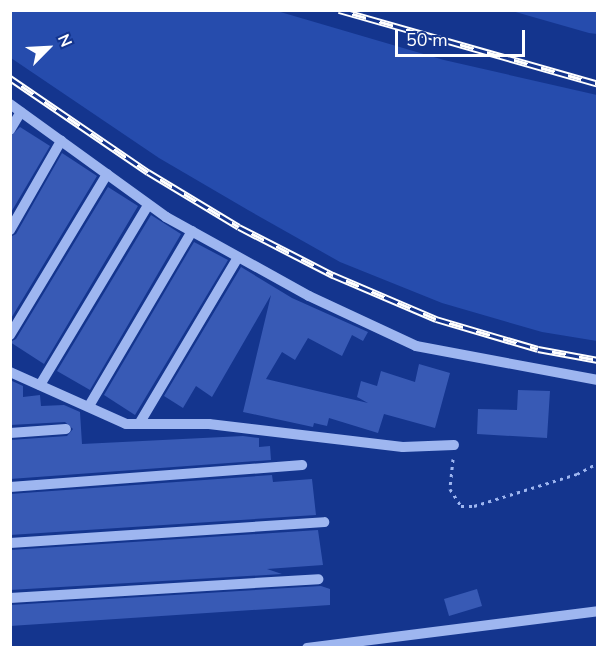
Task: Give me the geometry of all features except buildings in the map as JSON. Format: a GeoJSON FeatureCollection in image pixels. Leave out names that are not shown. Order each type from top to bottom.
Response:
{"type":"FeatureCollection","features":[{"type":"Feature","properties":{"kind":"lane"},"geometry":{"type":"LineString","coordinates":[[10,104],[148,205],[309,296],[416,346],[597,380]]}},
{"type":"Feature","properties":{"kind":"lane"},"geometry":{"type":"LineString","coordinates":[[10,130],[21,112]]}},
{"type":"Feature","properties":{"kind":"lane"},"geometry":{"type":"LineString","coordinates":[[10,230],[61,141]]}},
{"type":"Feature","properties":{"kind":"lane"},"geometry":{"type":"LineString","coordinates":[[10,335],[106,174]]}},
{"type":"Feature","properties":{"kind":"lane"},"geometry":{"type":"LineString","coordinates":[[40,385],[148,205]]}},
{"type":"Feature","properties":{"kind":"lane"},"geometry":{"type":"LineString","coordinates":[[89,406],[192,231]]}},
{"type":"Feature","properties":{"kind":"lane"},"geometry":{"type":"LineString","coordinates":[[139,424],[238,257]]}},
{"type":"Feature","properties":{"kind":"lane"},"geometry":{"type":"LineString","coordinates":[[10,372],[126,423],[208,424],[403,447],[454,445]]}},
{"type":"Feature","properties":{"kind":"lane"},"geometry":{"type":"LineString","coordinates":[[10,433],[66,429]]}},
{"type":"Feature","properties":{"kind":"lane"},"geometry":{"type":"LineString","coordinates":[[10,487],[302,465]]}},
{"type":"Feature","properties":{"kind":"lane"},"geometry":{"type":"LineString","coordinates":[[10,543],[324,522]]}},
{"type":"Feature","properties":{"kind":"lane"},"geometry":{"type":"LineString","coordinates":[[10,598],[318,579]]}},
{"type":"Feature","properties":{"kind":"lane"},"geometry":{"type":"LineString","coordinates":[[307,648],[597,611]]}},
{"type":"Feature","properties":{"kind":"path"},"geometry":{"type":"LineString","coordinates":[[454,445],[450,489],[461,506],[474,506],[577,474],[597,464]]}},
{"type":"Feature","properties":{"kind":"shaded area"},"geometry":{"type":"Polygon","coordinates":[[[10,11],[277,11],[444,60],[597,95],[597,341],[542,332],[442,303],[340,262],[159,158],[11,58],[10,11]]]}},
{"type":"Feature","properties":{"kind":"shaded area"},"geometry":{"type":"Polygon","coordinates":[[[512,11],[597,11],[597,34],[589,33],[512,11]]]}},
{"type":"Feature","properties":{"kind":"railway"},"geometry":{"type":"LineString","coordinates":[[339,10],[598,84]]}},
{"type":"Feature","properties":{"kind":"railway"},"geometry":{"type":"LineString","coordinates":[[10,78],[148,172],[239,227],[333,275],[436,319],[538,349],[598,360]]}}]}
